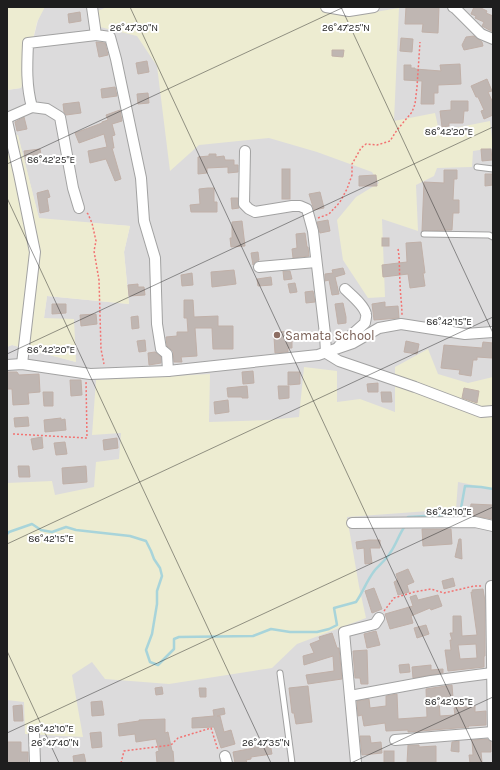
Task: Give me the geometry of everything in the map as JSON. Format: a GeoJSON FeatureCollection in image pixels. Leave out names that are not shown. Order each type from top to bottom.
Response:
{"type":"FeatureCollection","features":[{"type":"Feature","properties":{"kind":"street"},"geometry":{"type":"LineString","coordinates":[[92,7],[96,35]]}},
{"type":"Feature","properties":{"kind":"street"},"geometry":{"type":"LineString","coordinates":[[326,7],[349,11],[374,7]]}},
{"type":"Feature","properties":{"kind":"street"},"geometry":{"type":"LineString","coordinates":[[452,7],[455,8],[481,34],[493,39]]}},
{"type":"Feature","properties":{"kind":"street"},"geometry":{"type":"LineString","coordinates":[[32,107],[29,96],[27,71],[28,43],[96,35],[110,37],[141,178],[144,221],[155,258],[157,324],[160,349],[167,354],[168,371]]}},
{"type":"Feature","properties":{"kind":"street"},"geometry":{"type":"LineString","coordinates":[[7,118],[32,107],[47,109],[60,117],[73,188],[79,208]]}},
{"type":"Feature","properties":{"kind":"street"},"geometry":{"type":"LineString","coordinates":[[7,121],[35,252],[22,364]]}},
{"type":"Feature","properties":{"kind":"street"},"geometry":{"type":"LineString","coordinates":[[245,151],[244,204],[249,209],[255,212],[292,206],[300,206],[307,209],[316,262],[325,334],[330,352],[339,361],[415,387],[481,412],[493,411]]}},
{"type":"Feature","properties":{"kind":"street"},"geometry":{"type":"LineString","coordinates":[[259,268],[316,262]]}},
{"type":"Feature","properties":{"kind":"street"},"geometry":{"type":"LineString","coordinates":[[330,352],[365,323],[366,313],[356,299],[345,289]]}},
{"type":"Feature","properties":{"kind":"street"},"geometry":{"type":"LineString","coordinates":[[7,365],[22,364],[86,374],[168,371],[330,352],[353,343],[379,328],[401,324],[465,334],[493,332]]}},
{"type":"Feature","properties":{"kind":"street"},"geometry":{"type":"LineString","coordinates":[[352,523],[475,522],[493,526]]}},
{"type":"Feature","properties":{"kind":"street"},"geometry":{"type":"LineString","coordinates":[[491,586],[493,736]]}},
{"type":"Feature","properties":{"kind":"street"},"geometry":{"type":"LineString","coordinates":[[356,763],[344,632],[375,624],[379,618]]}},
{"type":"Feature","properties":{"kind":"street"},"geometry":{"type":"LineString","coordinates":[[350,696],[431,681],[492,673]]}},
{"type":"Feature","properties":{"kind":"street"},"geometry":{"type":"LineString","coordinates":[[395,740],[493,732]]}},
{"type":"Feature","properties":{"kind":"street"},"geometry":{"type":"LineString","coordinates":[[34,734],[35,763]]}},
{"type":"Feature","properties":{"kind":"lane"},"geometry":{"type":"LineString","coordinates":[[477,167],[493,169]]}},
{"type":"Feature","properties":{"kind":"lane"},"geometry":{"type":"LineString","coordinates":[[424,234],[490,235],[493,237]]}},
{"type":"Feature","properties":{"kind":"lane"},"geometry":{"type":"LineString","coordinates":[[280,673],[292,763]]}},
{"type":"Feature","properties":{"kind":"path"},"geometry":{"type":"LineString","coordinates":[[310,221],[329,214],[340,202],[352,175],[352,164],[361,148],[366,144],[377,144],[390,141],[412,112],[415,104],[417,87],[420,42]]}},
{"type":"Feature","properties":{"kind":"path"},"geometry":{"type":"LineString","coordinates":[[79,208],[88,214],[92,223],[96,241],[94,251],[99,280],[101,349],[106,374]]}},
{"type":"Feature","properties":{"kind":"path"},"geometry":{"type":"LineString","coordinates":[[398,249],[402,304],[401,324]]}},
{"type":"Feature","properties":{"kind":"path"},"geometry":{"type":"LineString","coordinates":[[13,434],[87,438],[86,374]]}},
{"type":"Feature","properties":{"kind":"path"},"geometry":{"type":"LineString","coordinates":[[379,618],[394,598],[414,592],[431,588],[444,593],[474,586],[491,586]]}},
{"type":"Feature","properties":{"kind":"path"},"geometry":{"type":"LineString","coordinates":[[121,763],[124,751],[171,745],[178,738],[211,728],[218,751],[226,759]]}},
{"type":"Feature","properties":{"kind":"shaded area"},"geometry":{"type":"Polygon","coordinates":[[[44,7],[493,7],[493,763],[7,763],[7,347],[12,345],[76,362],[44,318],[47,296],[129,304],[124,252],[130,226],[39,219],[18,136],[7,133],[7,90],[21,88],[38,20],[44,7]]]}},
{"type":"Feature","properties":{"kind":"green space"},"geometry":{"type":"Polygon","coordinates":[[[7,7],[45,7],[37,22],[21,88],[7,90],[7,7]]]}},
{"type":"Feature","properties":{"kind":"green space"},"geometry":{"type":"Polygon","coordinates":[[[107,7],[345,7],[345,17],[399,8],[394,121],[435,113],[439,131],[490,121],[493,148],[473,151],[472,167],[437,168],[434,176],[416,185],[418,231],[382,219],[385,297],[368,298],[343,260],[337,220],[356,197],[379,183],[372,172],[317,152],[269,138],[199,145],[170,171],[157,66],[137,36],[100,27],[97,11],[107,7]]]}},
{"type":"Feature","properties":{"kind":"green space"},"geometry":{"type":"Polygon","coordinates":[[[7,133],[18,135],[39,218],[130,226],[124,252],[129,304],[47,296],[44,318],[74,319],[76,362],[12,345],[7,347],[7,133]]]}},
{"type":"Feature","properties":{"kind":"green space"},"geometry":{"type":"Polygon","coordinates":[[[428,349],[438,374],[468,383],[493,377],[493,489],[458,482],[456,509],[347,517],[366,618],[297,644],[272,668],[169,684],[105,679],[92,662],[72,675],[83,737],[25,734],[24,702],[7,700],[7,483],[52,481],[55,495],[94,487],[96,462],[119,459],[121,433],[92,435],[96,380],[210,374],[209,422],[268,420],[299,417],[304,367],[337,371],[337,402],[360,399],[395,412],[395,367],[428,349]]]}},
{"type":"Feature","properties":{"kind":"building"},"geometry":{"type":"Polygon","coordinates":[[[406,7],[439,7],[438,33],[422,32],[423,24],[405,24],[406,7]]]}},
{"type":"Feature","properties":{"kind":"building"},"geometry":{"type":"Polygon","coordinates":[[[474,7],[479,7],[487,11],[486,13],[493,16],[493,32],[482,26],[484,22],[475,18],[476,16],[471,14],[474,7]]]}},
{"type":"Feature","properties":{"kind":"building"},"geometry":{"type":"Polygon","coordinates":[[[80,12],[81,21],[69,23],[68,14],[80,12]]]}},
{"type":"Feature","properties":{"kind":"building"},"geometry":{"type":"Polygon","coordinates":[[[474,36],[482,42],[483,46],[464,50],[462,45],[466,37],[474,36]]]}},
{"type":"Feature","properties":{"kind":"building"},"geometry":{"type":"Polygon","coordinates":[[[401,38],[413,39],[412,52],[400,51],[401,38]]]}},
{"type":"Feature","properties":{"kind":"building"},"geometry":{"type":"Polygon","coordinates":[[[96,42],[105,43],[108,55],[99,57],[96,42]]]}},
{"type":"Feature","properties":{"kind":"building"},"geometry":{"type":"Polygon","coordinates":[[[332,50],[344,50],[343,57],[332,56],[332,50]]]}},
{"type":"Feature","properties":{"kind":"building"},"geometry":{"type":"Polygon","coordinates":[[[147,61],[149,72],[138,74],[136,63],[147,61]]]}},
{"type":"Feature","properties":{"kind":"building"},"geometry":{"type":"Polygon","coordinates":[[[460,64],[461,84],[438,85],[438,93],[434,93],[434,104],[421,104],[422,81],[404,80],[404,65],[411,65],[411,68],[415,69],[441,71],[440,65],[460,64]]]}},
{"type":"Feature","properties":{"kind":"building"},"geometry":{"type":"Polygon","coordinates":[[[487,79],[492,91],[488,92],[493,103],[493,115],[484,119],[481,111],[484,110],[471,86],[487,79]]]}},
{"type":"Feature","properties":{"kind":"building"},"geometry":{"type":"Polygon","coordinates":[[[115,87],[117,96],[102,98],[101,89],[115,87]]]}},
{"type":"Feature","properties":{"kind":"building"},"geometry":{"type":"Polygon","coordinates":[[[148,93],[149,103],[138,104],[137,94],[148,93]]]}},
{"type":"Feature","properties":{"kind":"building"},"geometry":{"type":"Polygon","coordinates":[[[451,101],[468,101],[468,111],[464,111],[463,123],[449,123],[449,126],[442,127],[440,111],[451,110],[451,101]]]}},
{"type":"Feature","properties":{"kind":"building"},"geometry":{"type":"Polygon","coordinates":[[[79,102],[81,113],[66,115],[63,104],[79,102]]]}},
{"type":"Feature","properties":{"kind":"building"},"geometry":{"type":"Polygon","coordinates":[[[120,110],[122,121],[112,124],[115,135],[112,136],[114,148],[112,148],[121,179],[115,181],[106,159],[90,163],[88,151],[107,147],[104,134],[79,143],[75,133],[108,120],[106,115],[120,110]]]}},
{"type":"Feature","properties":{"kind":"building"},"geometry":{"type":"Polygon","coordinates":[[[24,117],[27,129],[17,131],[15,122],[24,117]]]}},
{"type":"Feature","properties":{"kind":"building"},"geometry":{"type":"Polygon","coordinates":[[[40,149],[42,160],[26,163],[24,151],[40,149]]]}},
{"type":"Feature","properties":{"kind":"building"},"geometry":{"type":"Polygon","coordinates":[[[481,149],[491,149],[492,160],[482,161],[481,149]]]}},
{"type":"Feature","properties":{"kind":"building"},"geometry":{"type":"Polygon","coordinates":[[[209,154],[216,154],[216,157],[224,156],[225,160],[234,160],[234,165],[238,165],[238,172],[228,173],[228,167],[207,168],[207,173],[198,174],[198,157],[209,156],[209,154]]]}},
{"type":"Feature","properties":{"kind":"building"},"geometry":{"type":"Polygon","coordinates":[[[282,169],[290,169],[290,199],[282,199],[282,169]]]}},
{"type":"Feature","properties":{"kind":"building"},"geometry":{"type":"Polygon","coordinates":[[[444,170],[457,170],[457,179],[454,179],[453,200],[459,200],[459,213],[453,213],[452,230],[422,231],[424,182],[444,183],[444,170]]]}},
{"type":"Feature","properties":{"kind":"building"},"geometry":{"type":"Polygon","coordinates":[[[485,174],[493,174],[493,185],[485,186],[485,174]]]}},
{"type":"Feature","properties":{"kind":"building"},"geometry":{"type":"Polygon","coordinates":[[[376,175],[377,186],[359,186],[359,176],[376,175]]]}},
{"type":"Feature","properties":{"kind":"building"},"geometry":{"type":"Polygon","coordinates":[[[214,188],[214,202],[217,202],[217,212],[191,212],[190,205],[200,204],[199,189],[214,188]]]}},
{"type":"Feature","properties":{"kind":"building"},"geometry":{"type":"Polygon","coordinates":[[[48,190],[50,197],[47,198],[49,211],[40,213],[37,193],[48,190]]]}},
{"type":"Feature","properties":{"kind":"building"},"geometry":{"type":"Polygon","coordinates":[[[320,192],[324,208],[314,210],[309,194],[320,192]]]}},
{"type":"Feature","properties":{"kind":"building"},"geometry":{"type":"Polygon","coordinates":[[[231,198],[238,198],[239,208],[232,209],[231,198]]]}},
{"type":"Feature","properties":{"kind":"building"},"geometry":{"type":"Polygon","coordinates":[[[328,220],[330,231],[320,233],[317,222],[328,220]]]}},
{"type":"Feature","properties":{"kind":"building"},"geometry":{"type":"Polygon","coordinates":[[[242,221],[245,246],[231,247],[230,238],[232,238],[232,222],[242,221]]]}},
{"type":"Feature","properties":{"kind":"building"},"geometry":{"type":"Polygon","coordinates":[[[305,233],[309,256],[293,258],[292,249],[297,248],[296,234],[305,233]]]}},
{"type":"Feature","properties":{"kind":"building"},"geometry":{"type":"Polygon","coordinates":[[[382,238],[389,238],[389,246],[382,246],[382,238]]]}},
{"type":"Feature","properties":{"kind":"building"},"geometry":{"type":"Polygon","coordinates":[[[421,242],[425,286],[410,288],[408,274],[383,277],[382,265],[407,262],[406,243],[421,242]]]}},
{"type":"Feature","properties":{"kind":"building"},"geometry":{"type":"Polygon","coordinates":[[[258,252],[259,260],[253,265],[251,253],[258,252]]]}},
{"type":"Feature","properties":{"kind":"building"},"geometry":{"type":"Polygon","coordinates":[[[343,268],[345,274],[335,277],[339,294],[332,295],[329,280],[325,281],[325,274],[333,273],[332,270],[343,268]]]}},
{"type":"Feature","properties":{"kind":"building"},"geometry":{"type":"Polygon","coordinates":[[[234,270],[236,284],[212,287],[211,272],[234,270]]]}},
{"type":"Feature","properties":{"kind":"building"},"geometry":{"type":"Polygon","coordinates":[[[283,271],[290,271],[292,279],[284,280],[283,271]]]}},
{"type":"Feature","properties":{"kind":"building"},"geometry":{"type":"Polygon","coordinates":[[[192,273],[193,285],[182,286],[181,275],[192,273]]]}},
{"type":"Feature","properties":{"kind":"building"},"geometry":{"type":"Polygon","coordinates":[[[271,277],[272,285],[258,286],[257,279],[271,277]]]}},
{"type":"Feature","properties":{"kind":"building"},"geometry":{"type":"Polygon","coordinates":[[[295,283],[297,292],[290,293],[288,284],[295,283]]]}},
{"type":"Feature","properties":{"kind":"building"},"geometry":{"type":"Polygon","coordinates":[[[138,284],[138,287],[144,287],[145,295],[129,296],[128,285],[138,284]]]}},
{"type":"Feature","properties":{"kind":"building"},"geometry":{"type":"Polygon","coordinates":[[[313,291],[315,302],[306,303],[305,292],[313,291]]]}},
{"type":"Feature","properties":{"kind":"building"},"geometry":{"type":"Polygon","coordinates":[[[184,300],[193,300],[194,317],[218,316],[218,326],[233,326],[233,349],[213,349],[212,328],[195,328],[197,356],[181,357],[182,362],[174,362],[173,351],[167,346],[166,337],[177,336],[177,332],[188,332],[187,318],[184,318],[184,300]]]}},
{"type":"Feature","properties":{"kind":"building"},"geometry":{"type":"Polygon","coordinates":[[[385,302],[385,307],[398,306],[399,318],[374,320],[372,304],[385,302]]]}},
{"type":"Feature","properties":{"kind":"building"},"geometry":{"type":"Polygon","coordinates":[[[343,303],[346,323],[338,324],[335,304],[343,303]]]}},
{"type":"Feature","properties":{"kind":"building"},"geometry":{"type":"Polygon","coordinates":[[[52,304],[66,304],[66,313],[52,314],[52,304]]]}},
{"type":"Feature","properties":{"kind":"building"},"geometry":{"type":"Polygon","coordinates":[[[96,314],[97,324],[81,326],[80,315],[96,314]]]}},
{"type":"Feature","properties":{"kind":"building"},"geometry":{"type":"Polygon","coordinates":[[[138,316],[139,328],[132,329],[131,317],[138,316]]]}},
{"type":"Feature","properties":{"kind":"building"},"geometry":{"type":"Polygon","coordinates":[[[292,331],[292,348],[288,348],[288,352],[275,353],[274,337],[280,337],[280,332],[292,331]]]}},
{"type":"Feature","properties":{"kind":"building"},"geometry":{"type":"Polygon","coordinates":[[[145,340],[146,351],[139,352],[137,341],[145,340]]]}},
{"type":"Feature","properties":{"kind":"building"},"geometry":{"type":"Polygon","coordinates":[[[406,341],[419,344],[417,354],[404,352],[406,341]]]}},
{"type":"Feature","properties":{"kind":"building"},"geometry":{"type":"Polygon","coordinates":[[[483,342],[493,343],[492,358],[477,357],[477,360],[473,360],[471,376],[459,374],[460,370],[441,368],[444,345],[482,348],[483,342]]]}},
{"type":"Feature","properties":{"kind":"building"},"geometry":{"type":"Polygon","coordinates":[[[155,352],[161,357],[161,363],[149,365],[148,353],[155,352]]]}},
{"type":"Feature","properties":{"kind":"building"},"geometry":{"type":"Polygon","coordinates":[[[253,371],[254,383],[243,384],[242,372],[253,371]]]}},
{"type":"Feature","properties":{"kind":"building"},"geometry":{"type":"Polygon","coordinates":[[[7,372],[17,372],[19,375],[39,374],[40,392],[28,393],[29,404],[13,405],[12,389],[7,389],[7,372]]]}},
{"type":"Feature","properties":{"kind":"building"},"geometry":{"type":"Polygon","coordinates":[[[288,372],[300,372],[300,384],[288,385],[288,372]]]}},
{"type":"Feature","properties":{"kind":"building"},"geometry":{"type":"Polygon","coordinates":[[[70,380],[81,380],[82,395],[71,396],[70,380]]]}},
{"type":"Feature","properties":{"kind":"building"},"geometry":{"type":"Polygon","coordinates":[[[378,383],[378,392],[368,392],[367,384],[378,383]]]}},
{"type":"Feature","properties":{"kind":"building"},"geometry":{"type":"Polygon","coordinates":[[[247,386],[248,398],[228,397],[227,388],[247,386]]]}},
{"type":"Feature","properties":{"kind":"building"},"geometry":{"type":"Polygon","coordinates":[[[278,386],[289,386],[289,398],[279,399],[278,386]]]}},
{"type":"Feature","properties":{"kind":"building"},"geometry":{"type":"Polygon","coordinates":[[[464,388],[479,391],[477,403],[462,398],[464,388]]]}},
{"type":"Feature","properties":{"kind":"building"},"geometry":{"type":"Polygon","coordinates":[[[43,392],[53,392],[53,406],[44,406],[43,392]]]}},
{"type":"Feature","properties":{"kind":"building"},"geometry":{"type":"Polygon","coordinates":[[[381,392],[391,392],[392,402],[382,402],[381,392]]]}},
{"type":"Feature","properties":{"kind":"building"},"geometry":{"type":"Polygon","coordinates":[[[228,400],[229,412],[215,414],[214,402],[228,400]]]}},
{"type":"Feature","properties":{"kind":"building"},"geometry":{"type":"Polygon","coordinates":[[[28,417],[29,426],[15,427],[14,418],[28,417]]]}},
{"type":"Feature","properties":{"kind":"building"},"geometry":{"type":"Polygon","coordinates":[[[61,418],[61,420],[65,419],[66,430],[45,432],[44,420],[61,418]]]}},
{"type":"Feature","properties":{"kind":"building"},"geometry":{"type":"Polygon","coordinates":[[[42,437],[43,448],[33,450],[31,439],[42,437]]]}},
{"type":"Feature","properties":{"kind":"building"},"geometry":{"type":"Polygon","coordinates":[[[117,438],[118,448],[104,450],[103,440],[117,438]]]}},
{"type":"Feature","properties":{"kind":"building"},"geometry":{"type":"Polygon","coordinates":[[[65,442],[67,454],[56,455],[54,443],[65,442]]]}},
{"type":"Feature","properties":{"kind":"building"},"geometry":{"type":"Polygon","coordinates":[[[18,466],[29,466],[30,477],[19,477],[18,466]]]}},
{"type":"Feature","properties":{"kind":"building"},"geometry":{"type":"Polygon","coordinates":[[[86,466],[87,482],[63,484],[62,468],[86,466]]]}},
{"type":"Feature","properties":{"kind":"building"},"geometry":{"type":"Polygon","coordinates":[[[471,504],[493,505],[493,519],[474,516],[474,513],[470,513],[471,504]]]}},
{"type":"Feature","properties":{"kind":"building"},"geometry":{"type":"Polygon","coordinates":[[[422,529],[451,529],[452,544],[423,546],[422,529]]]}},
{"type":"Feature","properties":{"kind":"building"},"geometry":{"type":"Polygon","coordinates":[[[459,539],[461,539],[462,559],[455,557],[459,539]]]}},
{"type":"Feature","properties":{"kind":"building"},"geometry":{"type":"Polygon","coordinates":[[[380,540],[380,548],[370,548],[372,563],[365,564],[364,548],[357,549],[356,542],[380,540]]]}},
{"type":"Feature","properties":{"kind":"building"},"geometry":{"type":"Polygon","coordinates":[[[408,569],[414,582],[407,585],[409,592],[398,595],[394,582],[398,580],[396,574],[408,569]]]}},
{"type":"Feature","properties":{"kind":"building"},"geometry":{"type":"Polygon","coordinates":[[[453,578],[455,586],[444,589],[442,581],[453,578]]]}},
{"type":"Feature","properties":{"kind":"building"},"geometry":{"type":"Polygon","coordinates":[[[374,588],[382,609],[372,613],[365,591],[374,588]]]}},
{"type":"Feature","properties":{"kind":"building"},"geometry":{"type":"Polygon","coordinates":[[[483,589],[485,601],[484,667],[448,671],[445,650],[451,650],[450,640],[452,640],[450,633],[453,633],[453,616],[461,616],[462,636],[477,635],[471,592],[473,592],[472,590],[483,589]],[[476,644],[458,645],[460,659],[477,658],[476,644]]]}},
{"type":"Feature","properties":{"kind":"building"},"geometry":{"type":"Polygon","coordinates":[[[416,595],[418,600],[438,595],[442,606],[431,610],[430,608],[411,616],[413,623],[390,629],[385,614],[413,606],[410,597],[416,595]]]}},
{"type":"Feature","properties":{"kind":"building"},"geometry":{"type":"Polygon","coordinates":[[[426,625],[429,634],[417,638],[414,628],[426,625]]]}},
{"type":"Feature","properties":{"kind":"building"},"geometry":{"type":"Polygon","coordinates":[[[376,631],[380,645],[367,648],[364,634],[376,631]]]}},
{"type":"Feature","properties":{"kind":"building"},"geometry":{"type":"Polygon","coordinates":[[[332,633],[337,648],[339,648],[342,679],[308,684],[306,675],[334,671],[333,656],[304,665],[303,656],[314,653],[310,644],[320,640],[319,637],[332,633]]]}},
{"type":"Feature","properties":{"kind":"building"},"geometry":{"type":"Polygon","coordinates":[[[367,650],[368,684],[361,684],[360,678],[355,678],[353,651],[367,650]]]}},
{"type":"Feature","properties":{"kind":"building"},"geometry":{"type":"Polygon","coordinates":[[[409,664],[410,672],[400,673],[399,665],[409,664]]]}},
{"type":"Feature","properties":{"kind":"building"},"geometry":{"type":"Polygon","coordinates":[[[431,665],[431,670],[443,669],[443,673],[413,678],[412,667],[431,665]]]}},
{"type":"Feature","properties":{"kind":"building"},"geometry":{"type":"Polygon","coordinates":[[[452,685],[453,698],[439,699],[440,716],[455,715],[454,708],[475,706],[475,712],[486,711],[486,725],[408,732],[408,730],[386,731],[385,723],[364,726],[362,715],[358,716],[357,701],[369,699],[370,708],[386,706],[386,696],[397,694],[398,719],[427,717],[426,689],[452,685]]]}},
{"type":"Feature","properties":{"kind":"building"},"geometry":{"type":"Polygon","coordinates":[[[308,686],[312,722],[296,724],[294,713],[292,713],[289,688],[308,686]]]}},
{"type":"Feature","properties":{"kind":"building"},"geometry":{"type":"Polygon","coordinates":[[[162,687],[163,694],[156,695],[155,688],[162,687]]]}},
{"type":"Feature","properties":{"kind":"building"},"geometry":{"type":"Polygon","coordinates":[[[199,688],[206,688],[206,697],[200,697],[199,688]]]}},
{"type":"Feature","properties":{"kind":"building"},"geometry":{"type":"Polygon","coordinates":[[[102,701],[104,715],[92,716],[91,702],[102,701]]]}},
{"type":"Feature","properties":{"kind":"building"},"geometry":{"type":"Polygon","coordinates":[[[22,705],[23,721],[14,721],[13,706],[22,705]]]}},
{"type":"Feature","properties":{"kind":"building"},"geometry":{"type":"Polygon","coordinates":[[[224,708],[225,714],[217,716],[220,716],[224,732],[231,730],[235,744],[221,748],[214,727],[192,728],[192,718],[214,716],[213,710],[224,708]]]}},
{"type":"Feature","properties":{"kind":"building"},"geometry":{"type":"Polygon","coordinates":[[[165,719],[165,733],[168,732],[173,751],[174,763],[157,763],[156,752],[159,751],[156,739],[136,742],[135,734],[119,736],[118,724],[139,720],[165,719]]]}},
{"type":"Feature","properties":{"kind":"building"},"geometry":{"type":"Polygon","coordinates":[[[101,732],[102,747],[92,748],[90,733],[101,732]]]}},
{"type":"Feature","properties":{"kind":"building"},"geometry":{"type":"Polygon","coordinates":[[[360,736],[370,736],[371,743],[381,742],[382,753],[362,755],[360,736]]]}},
{"type":"Feature","properties":{"kind":"building"},"geometry":{"type":"Polygon","coordinates":[[[269,738],[272,754],[251,757],[251,759],[246,760],[247,763],[235,763],[233,752],[254,748],[253,746],[258,745],[257,740],[269,738]]]}},
{"type":"Feature","properties":{"kind":"building"},"geometry":{"type":"Polygon","coordinates":[[[487,739],[491,742],[491,752],[481,752],[482,762],[470,763],[469,755],[473,755],[472,740],[487,739]]]}},
{"type":"Feature","properties":{"kind":"building"},"geometry":{"type":"Polygon","coordinates":[[[459,741],[459,752],[451,751],[452,742],[459,741]]]}},
{"type":"Feature","properties":{"kind":"building"},"geometry":{"type":"Polygon","coordinates":[[[7,742],[21,742],[21,752],[28,752],[28,763],[7,763],[7,742]]]}},
{"type":"Feature","properties":{"kind":"building"},"geometry":{"type":"Polygon","coordinates":[[[408,745],[419,745],[419,747],[436,746],[436,763],[407,763],[408,745]]]}},
{"type":"Feature","properties":{"kind":"building"},"geometry":{"type":"Polygon","coordinates":[[[384,751],[394,751],[394,763],[384,763],[384,751]]]}},
{"type":"Feature","properties":{"kind":"building"},"geometry":{"type":"Polygon","coordinates":[[[84,754],[86,763],[74,763],[73,756],[84,754]]]}},
{"type":"Feature","properties":{"kind":"waterway"},"geometry":{"type":"LineString","coordinates":[[407,519],[408,517],[460,514],[465,486],[493,489]]}},
{"type":"Feature","properties":{"kind":"waterway"},"geometry":{"type":"LineString","coordinates":[[7,534],[32,524],[41,530],[52,532],[66,527],[76,530],[130,536],[146,541],[160,568],[162,576],[157,591],[157,604],[152,634],[146,650],[150,662],[158,665],[174,649],[174,639],[179,637],[253,636],[271,629],[290,632],[317,632],[337,625],[334,608],[356,602],[372,574],[387,558],[405,526]]}},
{"type":"Feature","properties":{"kind":"place","name":"Samata School"},"geometry":{"type":"Point","coordinates":[277,335]}}]}
